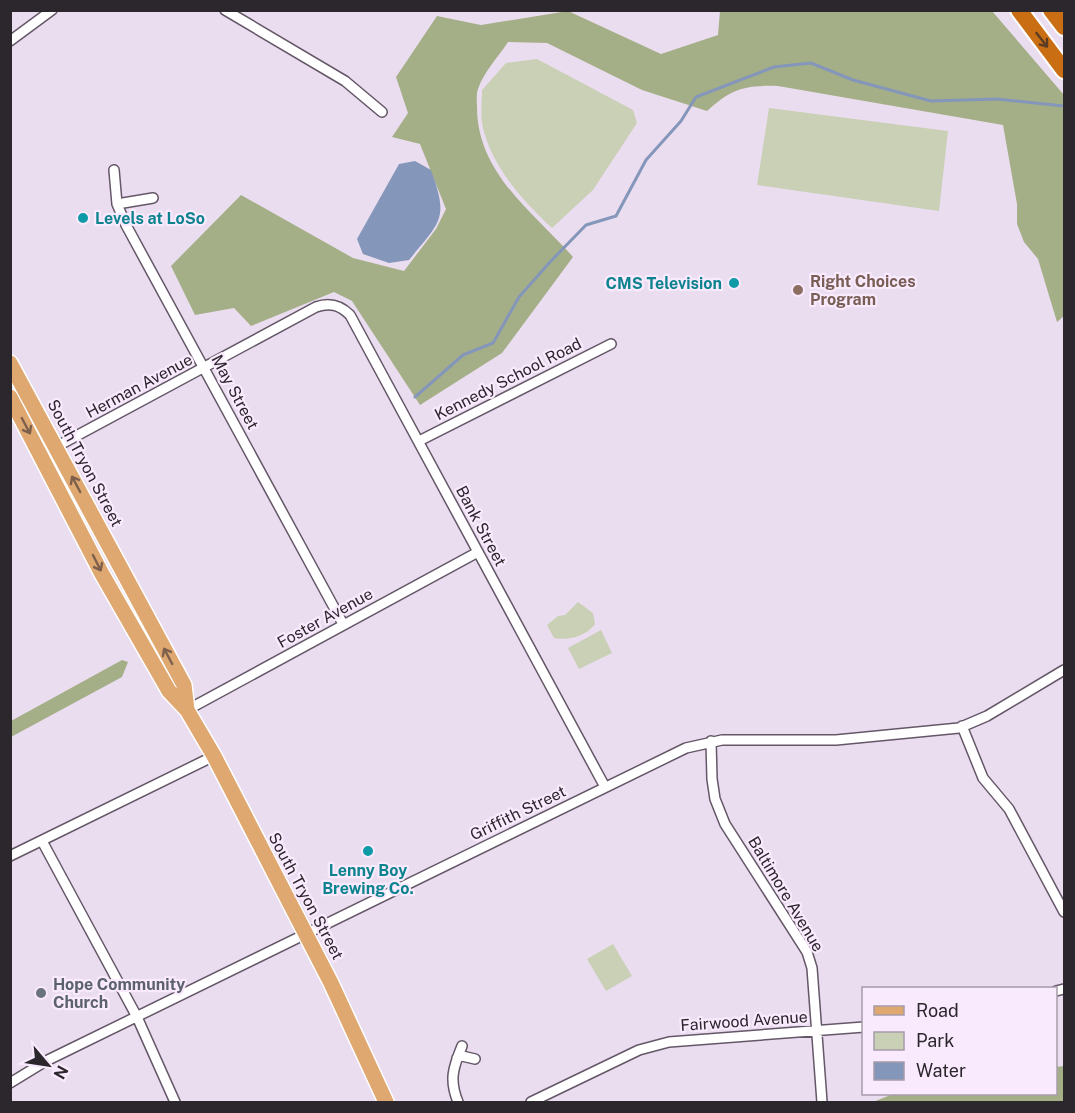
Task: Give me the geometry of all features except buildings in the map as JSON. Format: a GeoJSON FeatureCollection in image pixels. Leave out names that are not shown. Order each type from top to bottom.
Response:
{"type":"FeatureCollection","features":[{"type":"Feature","properties":{"kind":"highway"},"geometry":{"type":"LineString","coordinates":[[1019,10],[1065,70]]}},
{"type":"Feature","properties":{"kind":"highway"},"geometry":{"type":"LineString","coordinates":[[1051,10],[1065,27]]}},
{"type":"Feature","properties":{"kind":"main road","name":"South Tryon Street"},"geometry":{"type":"LineString","coordinates":[[10,363],[184,685],[187,710]]}},
{"type":"Feature","properties":{"kind":"main road","name":"South Tryon Street"},"geometry":{"type":"LineString","coordinates":[[10,397],[113,593],[169,691],[187,710],[214,756],[305,934],[386,1102]]}},
{"type":"Feature","properties":{"kind":"street"},"geometry":{"type":"LineString","coordinates":[[10,41],[52,10]]}},
{"type":"Feature","properties":{"kind":"street"},"geometry":{"type":"LineString","coordinates":[[225,10],[360,91],[382,112]]}},
{"type":"Feature","properties":{"kind":"street","name":"May Street"},"geometry":{"type":"LineString","coordinates":[[114,170],[117,204],[126,225],[343,624]]}},
{"type":"Feature","properties":{"kind":"street"},"geometry":{"type":"LineString","coordinates":[[117,204],[153,198]]}},
{"type":"Feature","properties":{"kind":"street","name":"Bank Street"},"geometry":{"type":"LineString","coordinates":[[314,308],[331,304],[339,306],[350,315],[605,787]]}},
{"type":"Feature","properties":{"kind":"street","name":"Herman Avenue"},"geometry":{"type":"LineString","coordinates":[[41,454],[314,308]]}},
{"type":"Feature","properties":{"kind":"street","name":"Kennedy School Road"},"geometry":{"type":"LineString","coordinates":[[419,441],[611,344]]}},
{"type":"Feature","properties":{"kind":"street","name":"Foster Avenue"},"geometry":{"type":"LineString","coordinates":[[187,710],[478,552]]}},
{"type":"Feature","properties":{"kind":"street","name":"Griffith Street"},"geometry":{"type":"LineString","coordinates":[[10,1083],[46,1061],[686,748],[711,741],[836,740],[938,732],[987,716],[1065,670]]}},
{"type":"Feature","properties":{"kind":"street"},"geometry":{"type":"LineString","coordinates":[[962,726],[983,778],[1009,809],[1065,912]]}},
{"type":"Feature","properties":{"kind":"street","name":"Baltimore Avenue"},"geometry":{"type":"LineString","coordinates":[[711,741],[713,789],[725,824],[807,952],[814,976],[822,1102]]}},
{"type":"Feature","properties":{"kind":"street"},"geometry":{"type":"LineString","coordinates":[[10,856],[214,756]]}},
{"type":"Feature","properties":{"kind":"street"},"geometry":{"type":"LineString","coordinates":[[42,841],[137,1017],[174,1102]]}},
{"type":"Feature","properties":{"kind":"street","name":"Fairwood Avenue"},"geometry":{"type":"LineString","coordinates":[[531,1102],[639,1050],[669,1042],[862,1027]]}},
{"type":"Feature","properties":{"kind":"street"},"geometry":{"type":"LineString","coordinates":[[458,1102],[452,1084],[452,1071],[462,1046]]}},
{"type":"Feature","properties":{"kind":"street"},"geometry":{"type":"LineString","coordinates":[[457,1058],[462,1056],[475,1059]]}},
{"type":"Feature","properties":{"kind":"green space"},"geometry":{"type":"Polygon","coordinates":[[[568,11],[661,54],[718,35],[720,11],[992,11],[1064,95],[1064,316],[1057,322],[1038,259],[1024,242],[1017,224],[1017,204],[1003,125],[778,86],[748,87],[724,97],[707,111],[642,90],[547,43],[508,42],[487,71],[478,89],[479,131],[486,152],[510,190],[573,257],[502,353],[420,405],[352,301],[334,292],[251,326],[234,308],[195,315],[171,266],[241,195],[353,258],[404,271],[436,229],[446,209],[420,144],[392,137],[408,113],[396,77],[437,16],[481,25],[568,11]]]}},
{"type":"Feature","properties":{"kind":"green space"},"geometry":{"type":"Polygon","coordinates":[[[537,59],[633,110],[637,123],[593,190],[552,228],[520,195],[501,170],[488,143],[482,119],[482,90],[506,63],[537,59]]]}},
{"type":"Feature","properties":{"kind":"green space"},"geometry":{"type":"Polygon","coordinates":[[[769,108],[948,131],[939,211],[757,185],[769,108]]]}},
{"type":"Feature","properties":{"kind":"green space"},"geometry":{"type":"Polygon","coordinates":[[[578,602],[593,613],[595,624],[587,632],[577,637],[554,638],[547,625],[558,616],[565,615],[578,602]]]}},
{"type":"Feature","properties":{"kind":"green space"},"geometry":{"type":"Polygon","coordinates":[[[601,630],[612,653],[579,669],[568,648],[601,630]]]}},
{"type":"Feature","properties":{"kind":"green space"},"geometry":{"type":"Polygon","coordinates":[[[122,660],[128,662],[122,677],[11,737],[11,721],[122,660]]]}},
{"type":"Feature","properties":{"kind":"green space"},"geometry":{"type":"Polygon","coordinates":[[[613,944],[632,976],[606,991],[587,959],[613,944]]]}},
{"type":"Feature","properties":{"kind":"green space"},"geometry":{"type":"Polygon","coordinates":[[[1064,1066],[1064,1102],[873,1102],[890,1095],[1057,1095],[1057,1067],[1064,1066]]]}},
{"type":"Feature","properties":{"kind":"water"},"geometry":{"type":"Polygon","coordinates":[[[415,161],[431,170],[437,186],[440,210],[435,227],[409,260],[389,263],[363,254],[357,239],[399,164],[415,161]]]}},
{"type":"Feature","properties":{"kind":"waterway"},"geometry":{"type":"LineString","coordinates":[[415,397],[463,355],[493,343],[519,297],[586,225],[616,216],[646,160],[681,121],[696,97],[774,67],[811,63],[853,80],[931,101],[997,99],[1064,106]]}},
{"type":"Feature","properties":{"kind":"place","name":"Levels at LoSo"},"geometry":{"type":"Point","coordinates":[83,218]}},
{"type":"Feature","properties":{"kind":"place","name":"CMS Television"},"geometry":{"type":"Point","coordinates":[734,283]}},
{"type":"Feature","properties":{"kind":"place","name":"Right Choices Program"},"geometry":{"type":"Point","coordinates":[798,290]}},
{"type":"Feature","properties":{"kind":"place","name":"Lenny Boy Brewing Co."},"geometry":{"type":"Point","coordinates":[368,851]}},
{"type":"Feature","properties":{"kind":"place","name":"Hope Community Church"},"geometry":{"type":"Point","coordinates":[41,993]}}]}
